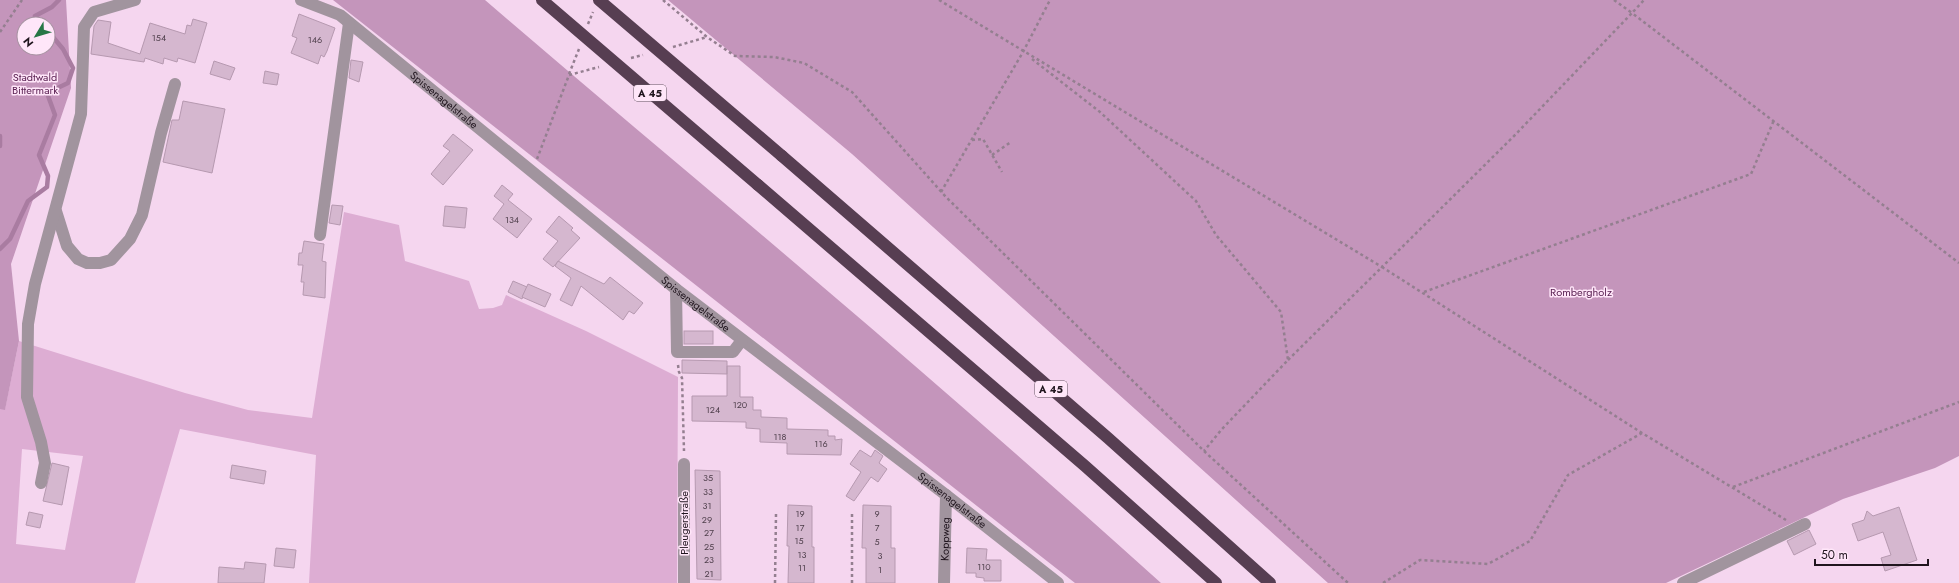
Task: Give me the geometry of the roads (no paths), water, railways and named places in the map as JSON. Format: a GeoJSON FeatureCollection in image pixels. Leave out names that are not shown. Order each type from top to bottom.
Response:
{"type":"FeatureCollection","features":[{"type":"Feature","properties":{"kind":"highway","name":"A 45"},"geometry":{"type":"LineString","coordinates":[[542,0],[1079,461],[1216,583]]}},
{"type":"Feature","properties":{"kind":"highway","name":"A 45"},"geometry":{"type":"LineString","coordinates":[[599,0],[1108,438],[1270,583]]}},
{"type":"Feature","properties":{"kind":"street"},"geometry":{"type":"LineString","coordinates":[[41,483],[45,463],[41,442],[26,397],[28,324],[35,284],[56,211],[81,114],[84,27],[94,12],[135,0]]}},
{"type":"Feature","properties":{"kind":"street","name":"Spissenagelstraße"},"geometry":{"type":"LineString","coordinates":[[301,0],[340,15],[676,289],[946,495],[1058,583]]}},
{"type":"Feature","properties":{"kind":"street"},"geometry":{"type":"LineString","coordinates":[[320,234],[349,23]]}},
{"type":"Feature","properties":{"kind":"street"},"geometry":{"type":"LineString","coordinates":[[56,211],[67,246],[78,259],[87,263],[100,263],[111,260],[130,239],[142,215],[161,133],[175,84]]}},
{"type":"Feature","properties":{"kind":"street"},"geometry":{"type":"LineString","coordinates":[[676,289],[677,352],[732,352],[742,340]]}},
{"type":"Feature","properties":{"kind":"street","name":"Pleugerstraße"},"geometry":{"type":"LineString","coordinates":[[684,464],[684,583]]}},
{"type":"Feature","properties":{"kind":"street","name":"Koppweg"},"geometry":{"type":"LineString","coordinates":[[944,583],[946,495]]}},
{"type":"Feature","properties":{"kind":"street"},"geometry":{"type":"LineString","coordinates":[[1683,583],[1805,524]]}},
{"type":"Feature","properties":{"kind":"waterway"},"geometry":{"type":"LineString","coordinates":[[35,16],[52,7],[59,0]]}},
{"type":"Feature","properties":{"kind":"waterway"},"geometry":{"type":"LineString","coordinates":[[0,249],[10,239],[28,201],[47,187],[48,176],[39,155],[55,115],[47,93],[68,83],[73,68],[63,49],[56,41]]}},
{"type":"Feature","properties":{"kind":"waterway"},"geometry":{"type":"LineString","coordinates":[[0,136],[0,146]]}},
{"type":"Feature","properties":{"kind":"park label","name":"Stadtwald Bittermark"},"geometry":{"type":"Point","coordinates":[35,83]}},
{"type":"Feature","properties":{"kind":"park label","name":"Rombergholz"},"geometry":{"type":"Point","coordinates":[1581,292]}}]}
